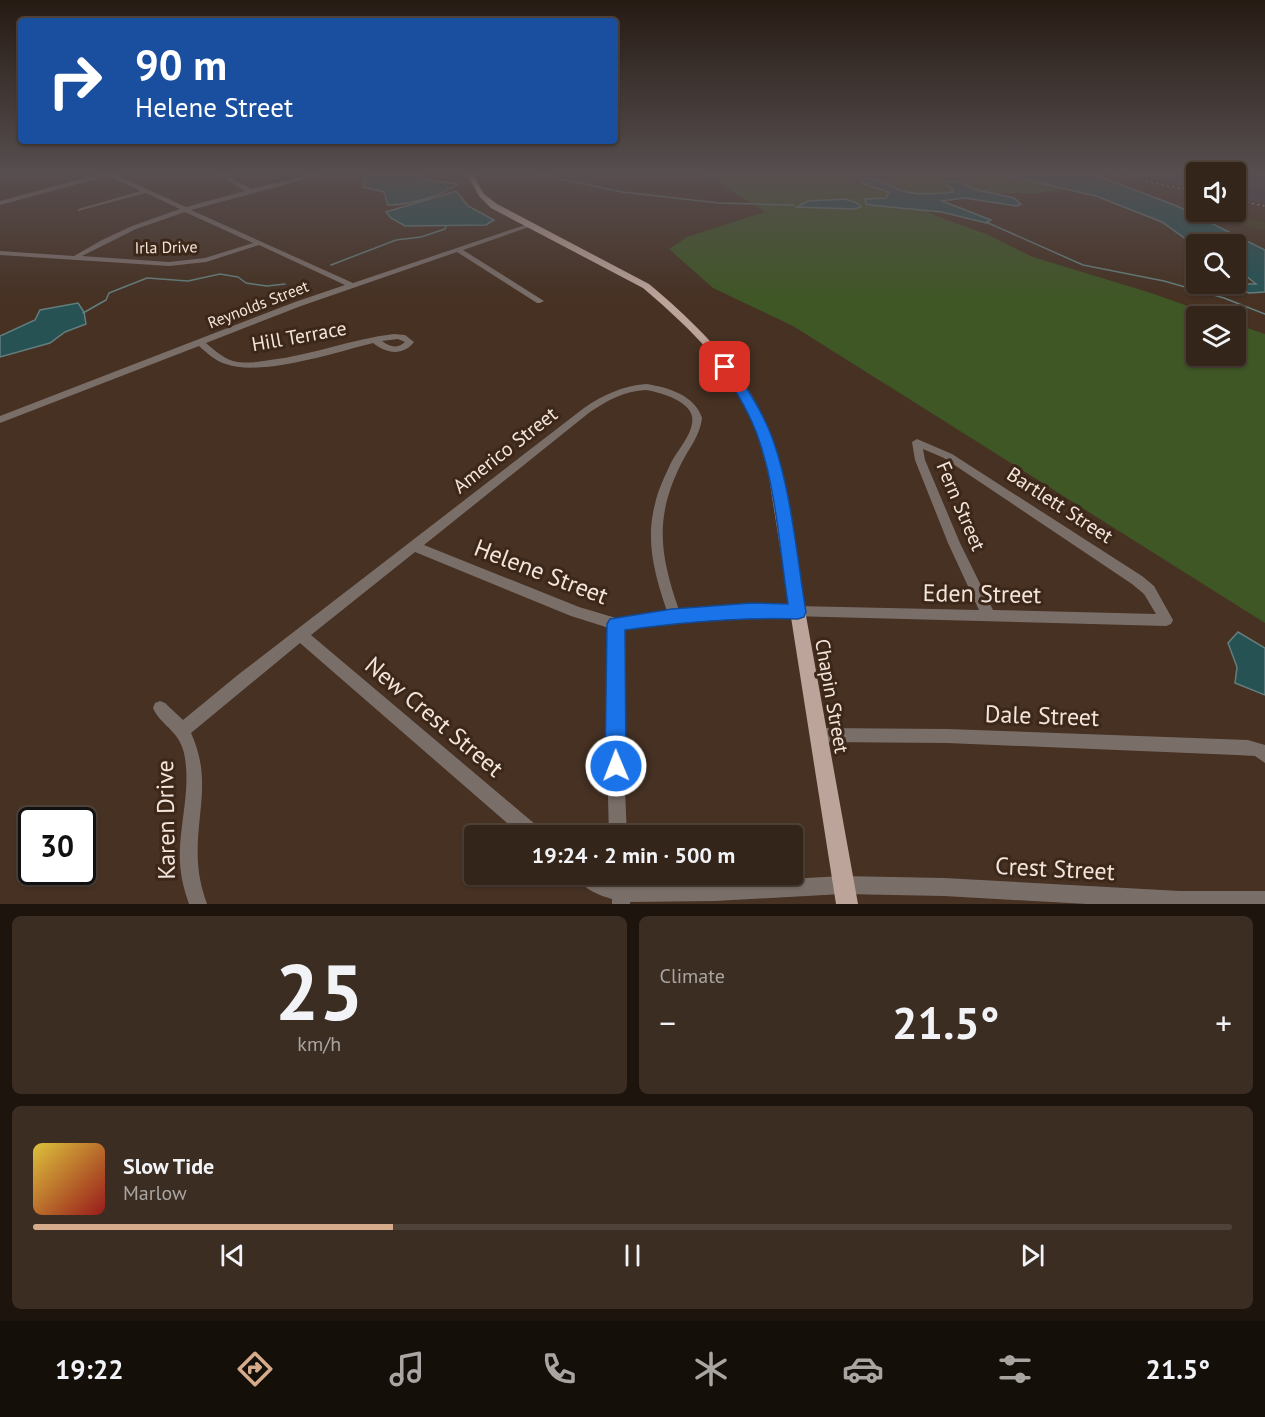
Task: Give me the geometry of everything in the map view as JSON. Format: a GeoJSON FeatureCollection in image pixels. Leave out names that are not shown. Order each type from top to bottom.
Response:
{"type":"FeatureCollection","features":[{"type":"Feature","properties":{"kind":"main road","name":"Chapin Street"},"geometry":{"type":"LineString","coordinates":[[512,215],[646,285],[703,339],[745,393],[766,440],[776,477],[842,885],[847,904]]}},
{"type":"Feature","properties":{"kind":"street"},"geometry":{"type":"LineString","coordinates":[[77,256],[119,233],[173,215]]}},
{"type":"Feature","properties":{"kind":"street"},"geometry":{"type":"LineString","coordinates":[[200,215],[351,285]]}},
{"type":"Feature","properties":{"kind":"street","name":"Reynolds Street"},"geometry":{"type":"LineString","coordinates":[[0,420],[351,285],[530,225]]}},
{"type":"Feature","properties":{"kind":"street","name":"Irla Drive"},"geometry":{"type":"LineString","coordinates":[[0,253],[182,263],[221,256],[259,243]]}},
{"type":"Feature","properties":{"kind":"street"},"geometry":{"type":"LineString","coordinates":[[458,250],[540,301]]}},
{"type":"Feature","properties":{"kind":"street","name":"Hill Terrace"},"geometry":{"type":"LineString","coordinates":[[200,342],[221,359],[234,364],[246,364],[297,358],[375,340]]}},
{"type":"Feature","properties":{"kind":"street","name":"Americo Street"},"geometry":{"type":"LineString","coordinates":[[182,731],[605,397],[636,387],[663,390],[687,403],[696,414],[697,421],[690,438],[665,488],[656,524],[655,538],[659,571],[675,616]]}},
{"type":"Feature","properties":{"kind":"street","name":"Fern Street"},"geometry":{"type":"LineString","coordinates":[[917,442],[920,460],[950,533],[989,616]]}},
{"type":"Feature","properties":{"kind":"street","name":"Bartlett Street"},"geometry":{"type":"LineString","coordinates":[[917,442],[948,456],[1137,580],[1149,590],[1166,620]]}},
{"type":"Feature","properties":{"kind":"street","name":"Helene Street"},"geometry":{"type":"LineString","coordinates":[[414,546],[576,612],[616,624],[675,616],[752,610],[798,612]]}},
{"type":"Feature","properties":{"kind":"street","name":"Eden Street"},"geometry":{"type":"LineString","coordinates":[[798,612],[1166,620]]}},
{"type":"Feature","properties":{"kind":"street"},"geometry":{"type":"LineString","coordinates":[[616,624],[614,721],[618,825]]}},
{"type":"Feature","properties":{"kind":"street","name":"New Crest Street"},"geometry":{"type":"LineString","coordinates":[[301,635],[523,825]]}},
{"type":"Feature","properties":{"kind":"street","name":"Karen Drive"},"geometry":{"type":"LineString","coordinates":[[160,708],[182,731],[194,773],[189,865],[191,889],[198,904]]}},
{"type":"Feature","properties":{"kind":"street","name":"Dale Street"},"geometry":{"type":"LineString","coordinates":[[819,735],[947,736],[1201,745],[1236,747],[1264,753]]}},
{"type":"Feature","properties":{"kind":"street"},"geometry":{"type":"LineString","coordinates":[[600,885],[621,899],[842,885]]}},
{"type":"Feature","properties":{"kind":"street","name":"Crest Street"},"geometry":{"type":"LineString","coordinates":[[842,885],[944,887],[1180,900],[1265,900]]}},
{"type":"Feature","properties":{"kind":"green space"},"geometry":{"type":"Polygon","coordinates":[[[755,215],[935,215],[986,234],[1033,257],[1188,306],[1186,366],[1246,366],[1246,327],[1265,334],[1265,623],[793,326],[713,288],[669,249],[687,237],[755,215]]]}},
{"type":"Feature","properties":{"kind":"sand"},"geometry":{"type":"Polygon","coordinates":[[[1246,218],[1265,222],[1265,230],[1231,222],[1246,222],[1246,218]]]}},
{"type":"Feature","properties":{"kind":"water"},"geometry":{"type":"Polygon","coordinates":[[[389,215],[485,215],[494,220],[486,225],[405,226],[389,215]]]}},
{"type":"Feature","properties":{"kind":"water"},"geometry":{"type":"Polygon","coordinates":[[[955,215],[979,215],[991,220],[986,223],[955,215]]]}},
{"type":"Feature","properties":{"kind":"water"},"geometry":{"type":"Polygon","coordinates":[[[1145,215],[1186,215],[1186,222],[1209,222],[1233,234],[1186,234],[1186,239],[1162,222],[1145,215]]]}},
{"type":"Feature","properties":{"kind":"water"},"geometry":{"type":"Polygon","coordinates":[[[1246,240],[1265,250],[1265,292],[1246,292],[1246,284],[1256,284],[1246,276],[1246,240]]]}},
{"type":"Feature","properties":{"kind":"water"},"geometry":{"type":"Polygon","coordinates":[[[78,303],[84,312],[86,324],[65,332],[50,343],[0,357],[0,336],[35,320],[40,310],[78,303]]]}},
{"type":"Feature","properties":{"kind":"water"},"geometry":{"type":"Polygon","coordinates":[[[1238,632],[1265,648],[1265,695],[1235,683],[1237,667],[1228,643],[1238,632]]]}},
{"type":"Feature","properties":{"kind":"waterway"},"geometry":{"type":"LineString","coordinates":[[986,222],[1083,265],[1164,281],[1224,298],[1265,314]]}},
{"type":"Feature","properties":{"kind":"waterway"},"geometry":{"type":"LineString","coordinates":[[331,265],[396,240],[421,237],[445,229],[446,226]]}},
{"type":"Feature","properties":{"kind":"waterway"},"geometry":{"type":"LineString","coordinates":[[83,313],[106,300],[109,293],[147,278],[188,281],[220,274],[238,277],[246,283],[267,286],[285,284]]}},
{"type":"Feature","properties":{"kind":"route"},"geometry":{"type":"LineString","coordinates":[[616,766],[614,721],[616,624],[672,616],[752,610],[798,612],[776,477],[766,440],[745,393],[725,367]]}}]}
